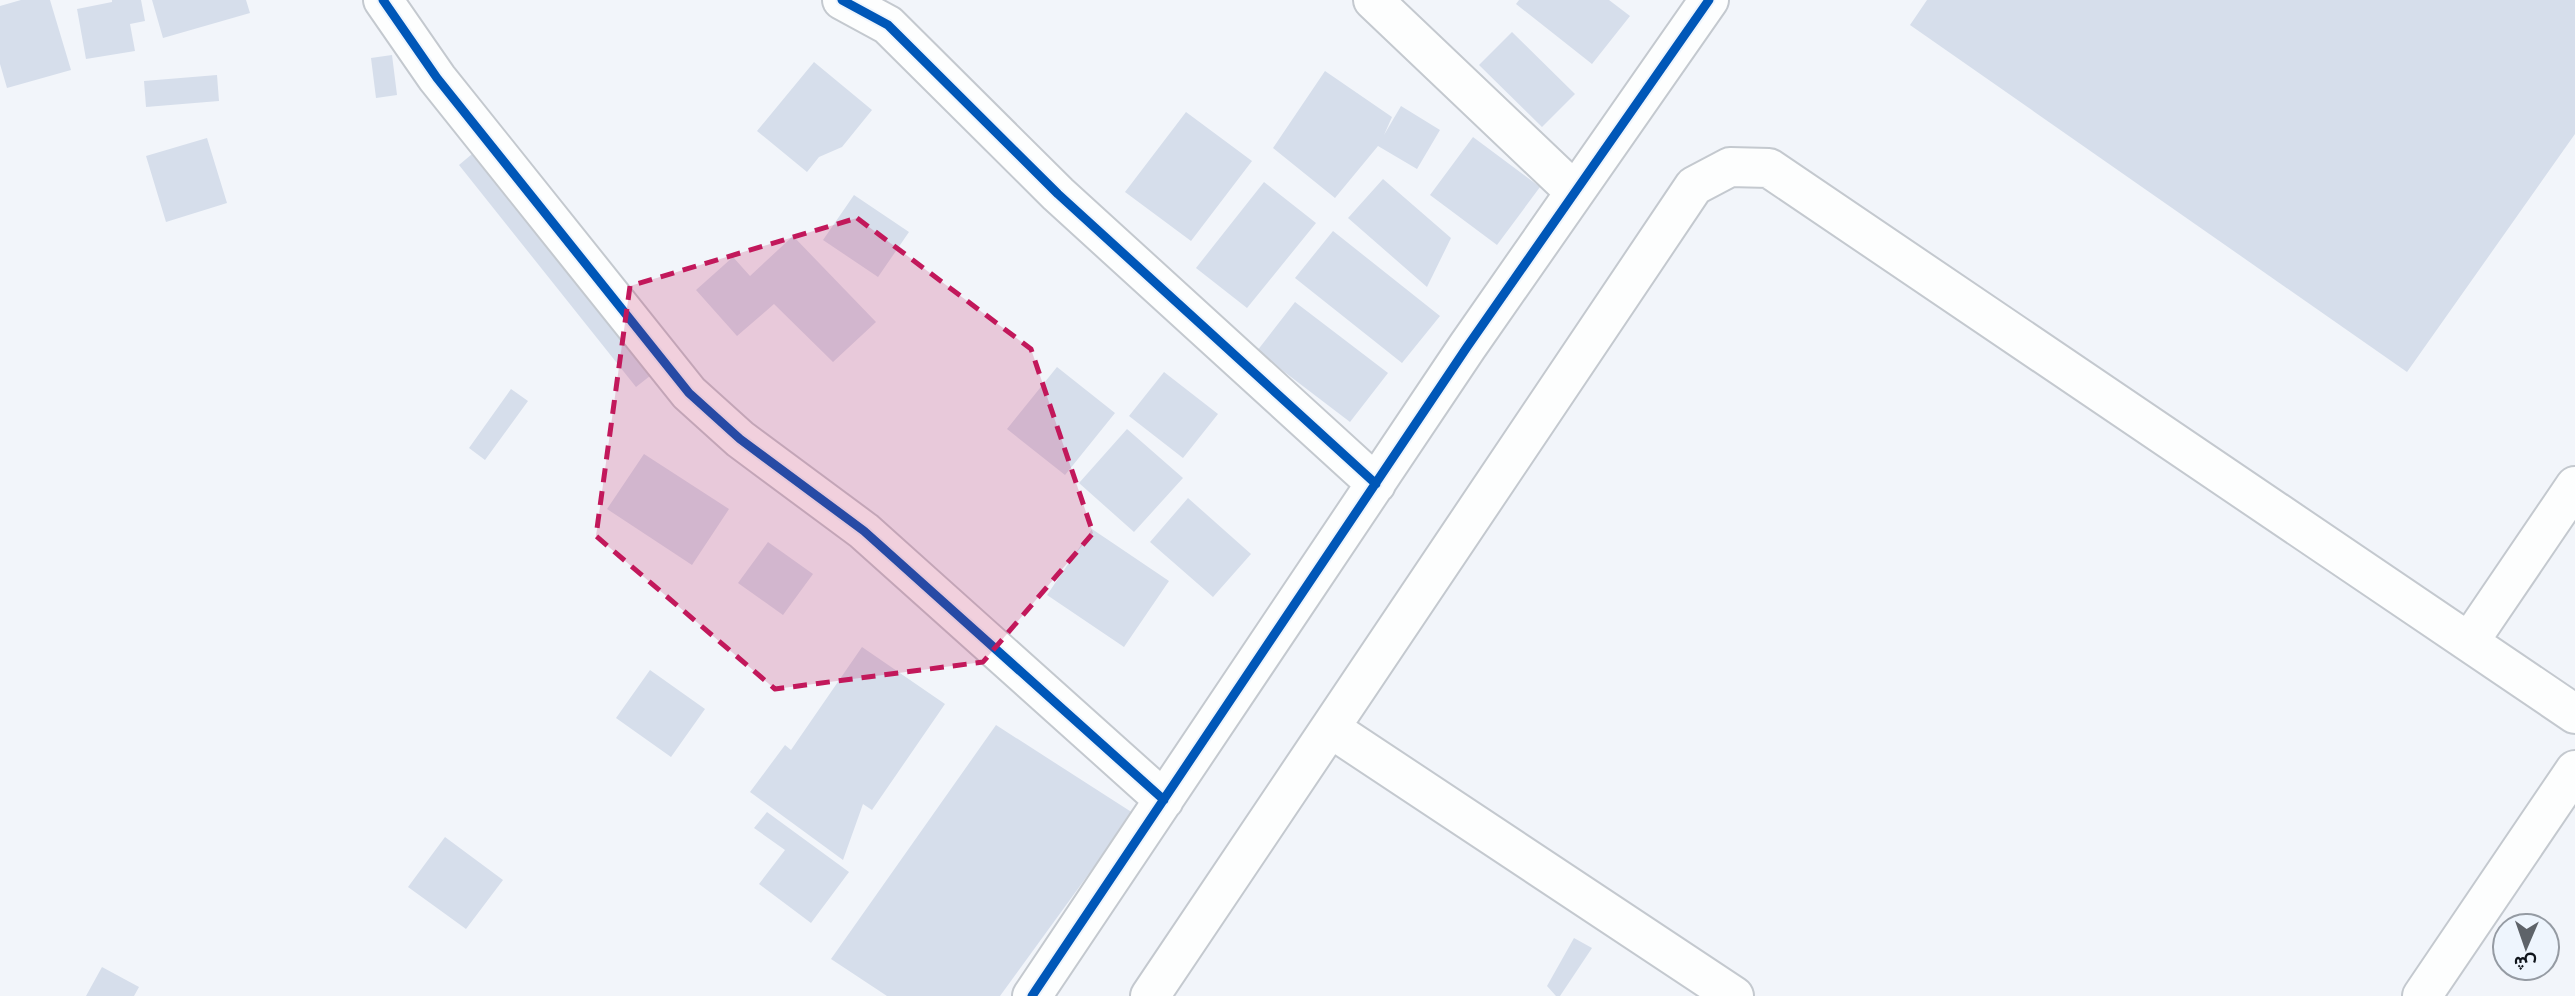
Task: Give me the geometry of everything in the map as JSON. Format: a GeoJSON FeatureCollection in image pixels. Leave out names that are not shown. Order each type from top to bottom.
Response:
{"type":"FeatureCollection","features":[{"type":"Feature","properties":{"kind":"street"},"geometry":{"type":"LineString","coordinates":[[383,0],[437,78],[689,393],[740,439],[864,531],[1164,800]]}},
{"type":"Feature","properties":{"kind":"street"},"geometry":{"type":"LineString","coordinates":[[842,0],[888,24],[1058,194],[1376,484]]}},
{"type":"Feature","properties":{"kind":"street"},"geometry":{"type":"LineString","coordinates":[[1373,0],[1575,192]]}},
{"type":"Feature","properties":{"kind":"street"},"geometry":{"type":"LineString","coordinates":[[1032,996],[1376,484],[1709,0]]}},
{"type":"Feature","properties":{"kind":"street"},"geometry":{"type":"LineString","coordinates":[[1150,996],[1694,186],[1730,167],[1769,168],[2575,715]]}},
{"type":"Feature","properties":{"kind":"street"},"geometry":{"type":"LineString","coordinates":[[2469,642],[2575,486]]}},
{"type":"Feature","properties":{"kind":"street"},"geometry":{"type":"LineString","coordinates":[[1330,728],[1734,996]]}},
{"type":"Feature","properties":{"kind":"street"},"geometry":{"type":"LineString","coordinates":[[2422,996],[2575,770]]}},
{"type":"Feature","properties":{"kind":"highlighted area"},"geometry":{"type":"Polygon","coordinates":[[[857,218],[1031,349],[1093,533],[983,662],[775,689],[596,536],[630,286],[857,218]]]}},
{"type":"Feature","properties":{"kind":"building"},"geometry":{"type":"Polygon","coordinates":[[[21,0],[50,0],[71,70],[7,88],[0,64],[0,6],[21,0]]]}},
{"type":"Feature","properties":{"kind":"building"},"geometry":{"type":"Polygon","coordinates":[[[112,0],[141,0],[145,21],[130,24],[135,51],[86,59],[77,9],[112,0]]]}},
{"type":"Feature","properties":{"kind":"building"},"geometry":{"type":"Polygon","coordinates":[[[152,0],[246,0],[250,13],[163,38],[152,0]]]}},
{"type":"Feature","properties":{"kind":"building"},"geometry":{"type":"Polygon","coordinates":[[[1519,0],[1609,0],[1630,16],[1592,64],[1516,4],[1519,0]]]}},
{"type":"Feature","properties":{"kind":"building"},"geometry":{"type":"Polygon","coordinates":[[[1927,0],[2575,0],[2575,134],[2407,372],[1910,25],[1927,0]]]}},
{"type":"Feature","properties":{"kind":"building"},"geometry":{"type":"Polygon","coordinates":[[[1512,32],[1575,94],[1542,127],[1479,65],[1512,32]]]}},
{"type":"Feature","properties":{"kind":"building"},"geometry":{"type":"Polygon","coordinates":[[[392,55],[397,95],[376,98],[371,58],[392,55]]]}},
{"type":"Feature","properties":{"kind":"building"},"geometry":{"type":"Polygon","coordinates":[[[814,62],[872,110],[842,147],[819,157],[807,172],[757,131],[814,62]]]}},
{"type":"Feature","properties":{"kind":"building"},"geometry":{"type":"Polygon","coordinates":[[[1325,71],[1392,117],[1384,135],[1401,106],[1440,130],[1417,169],[1378,146],[1335,198],[1273,148],[1325,71]]]}},
{"type":"Feature","properties":{"kind":"building"},"geometry":{"type":"Polygon","coordinates":[[[217,75],[219,101],[146,107],[144,81],[217,75]]]}},
{"type":"Feature","properties":{"kind":"building"},"geometry":{"type":"Polygon","coordinates":[[[1186,112],[1252,161],[1191,241],[1125,192],[1186,112]]]}},
{"type":"Feature","properties":{"kind":"building"},"geometry":{"type":"Polygon","coordinates":[[[1473,137],[1540,187],[1497,245],[1430,195],[1473,137]]]}},
{"type":"Feature","properties":{"kind":"building"},"geometry":{"type":"Polygon","coordinates":[[[207,138],[227,203],[166,222],[146,156],[207,138]]]}},
{"type":"Feature","properties":{"kind":"building"},"geometry":{"type":"Polygon","coordinates":[[[478,149],[655,372],[636,387],[459,165],[478,149]]]}},
{"type":"Feature","properties":{"kind":"building"},"geometry":{"type":"Polygon","coordinates":[[[1383,179],[1451,238],[1427,287],[1348,218],[1383,179]]]}},
{"type":"Feature","properties":{"kind":"building"},"geometry":{"type":"Polygon","coordinates":[[[1264,182],[1316,223],[1247,308],[1196,268],[1264,182]]]}},
{"type":"Feature","properties":{"kind":"building"},"geometry":{"type":"Polygon","coordinates":[[[854,195],[909,232],[878,277],[823,240],[854,195]]]}},
{"type":"Feature","properties":{"kind":"building"},"geometry":{"type":"Polygon","coordinates":[[[1333,231],[1440,316],[1402,363],[1295,278],[1333,231]]]}},
{"type":"Feature","properties":{"kind":"building"},"geometry":{"type":"Polygon","coordinates":[[[793,236],[876,322],[833,362],[774,304],[737,336],[696,290],[733,257],[750,276],[793,236]]]}},
{"type":"Feature","properties":{"kind":"building"},"geometry":{"type":"Polygon","coordinates":[[[1295,302],[1388,373],[1350,422],[1257,351],[1295,302]]]}},
{"type":"Feature","properties":{"kind":"building"},"geometry":{"type":"Polygon","coordinates":[[[1057,367],[1115,413],[1065,475],[1007,429],[1057,367]]]}},
{"type":"Feature","properties":{"kind":"building"},"geometry":{"type":"Polygon","coordinates":[[[1164,372],[1218,414],[1183,458],[1129,416],[1164,372]]]}},
{"type":"Feature","properties":{"kind":"building"},"geometry":{"type":"Polygon","coordinates":[[[511,389],[528,401],[485,460],[469,448],[511,389]]]}},
{"type":"Feature","properties":{"kind":"building"},"geometry":{"type":"Polygon","coordinates":[[[1127,429],[1183,478],[1134,532],[1079,483],[1127,429]]]}},
{"type":"Feature","properties":{"kind":"building"},"geometry":{"type":"Polygon","coordinates":[[[644,454],[729,509],[692,565],[607,509],[644,454]]]}},
{"type":"Feature","properties":{"kind":"building"},"geometry":{"type":"Polygon","coordinates":[[[1188,498],[1251,554],[1213,597],[1150,542],[1188,498]]]}},
{"type":"Feature","properties":{"kind":"building"},"geometry":{"type":"Polygon","coordinates":[[[1092,529],[1169,581],[1124,647],[1047,595],[1092,529]]]}},
{"type":"Feature","properties":{"kind":"building"},"geometry":{"type":"Polygon","coordinates":[[[768,542],[813,574],[783,615],[738,583],[768,542]]]}},
{"type":"Feature","properties":{"kind":"building"},"geometry":{"type":"Polygon","coordinates":[[[862,647],[945,704],[872,810],[863,804],[843,860],[750,792],[785,745],[791,750],[862,647]]]}},
{"type":"Feature","properties":{"kind":"building"},"geometry":{"type":"Polygon","coordinates":[[[650,670],[705,709],[671,757],[616,718],[650,670]]]}},
{"type":"Feature","properties":{"kind":"building"},"geometry":{"type":"Polygon","coordinates":[[[996,725],[1133,813],[1000,996],[887,996],[831,959],[996,725]]]}},
{"type":"Feature","properties":{"kind":"building"},"geometry":{"type":"Polygon","coordinates":[[[767,812],[849,872],[811,923],[759,884],[785,850],[754,828],[767,812]]]}},
{"type":"Feature","properties":{"kind":"building"},"geometry":{"type":"Polygon","coordinates":[[[445,837],[503,880],[466,929],[408,887],[445,837]]]}},
{"type":"Feature","properties":{"kind":"building"},"geometry":{"type":"Polygon","coordinates":[[[1574,938],[1592,948],[1560,996],[1556,996],[1547,986],[1574,938]]]}},
{"type":"Feature","properties":{"kind":"building"},"geometry":{"type":"Polygon","coordinates":[[[102,967],[139,987],[134,996],[86,996],[102,967]]]}},
{"type":"Feature","properties":{"kind":"cycle path"},"geometry":{"type":"LineString","coordinates":[[383,0],[437,78],[689,393],[740,439],[864,531],[1164,800]]}},
{"type":"Feature","properties":{"kind":"cycle path"},"geometry":{"type":"LineString","coordinates":[[842,0],[888,25],[1058,194],[1376,484]]}},
{"type":"Feature","properties":{"kind":"cycle path"},"geometry":{"type":"LineString","coordinates":[[1032,996],[1467,347],[1709,0]]}}]}
